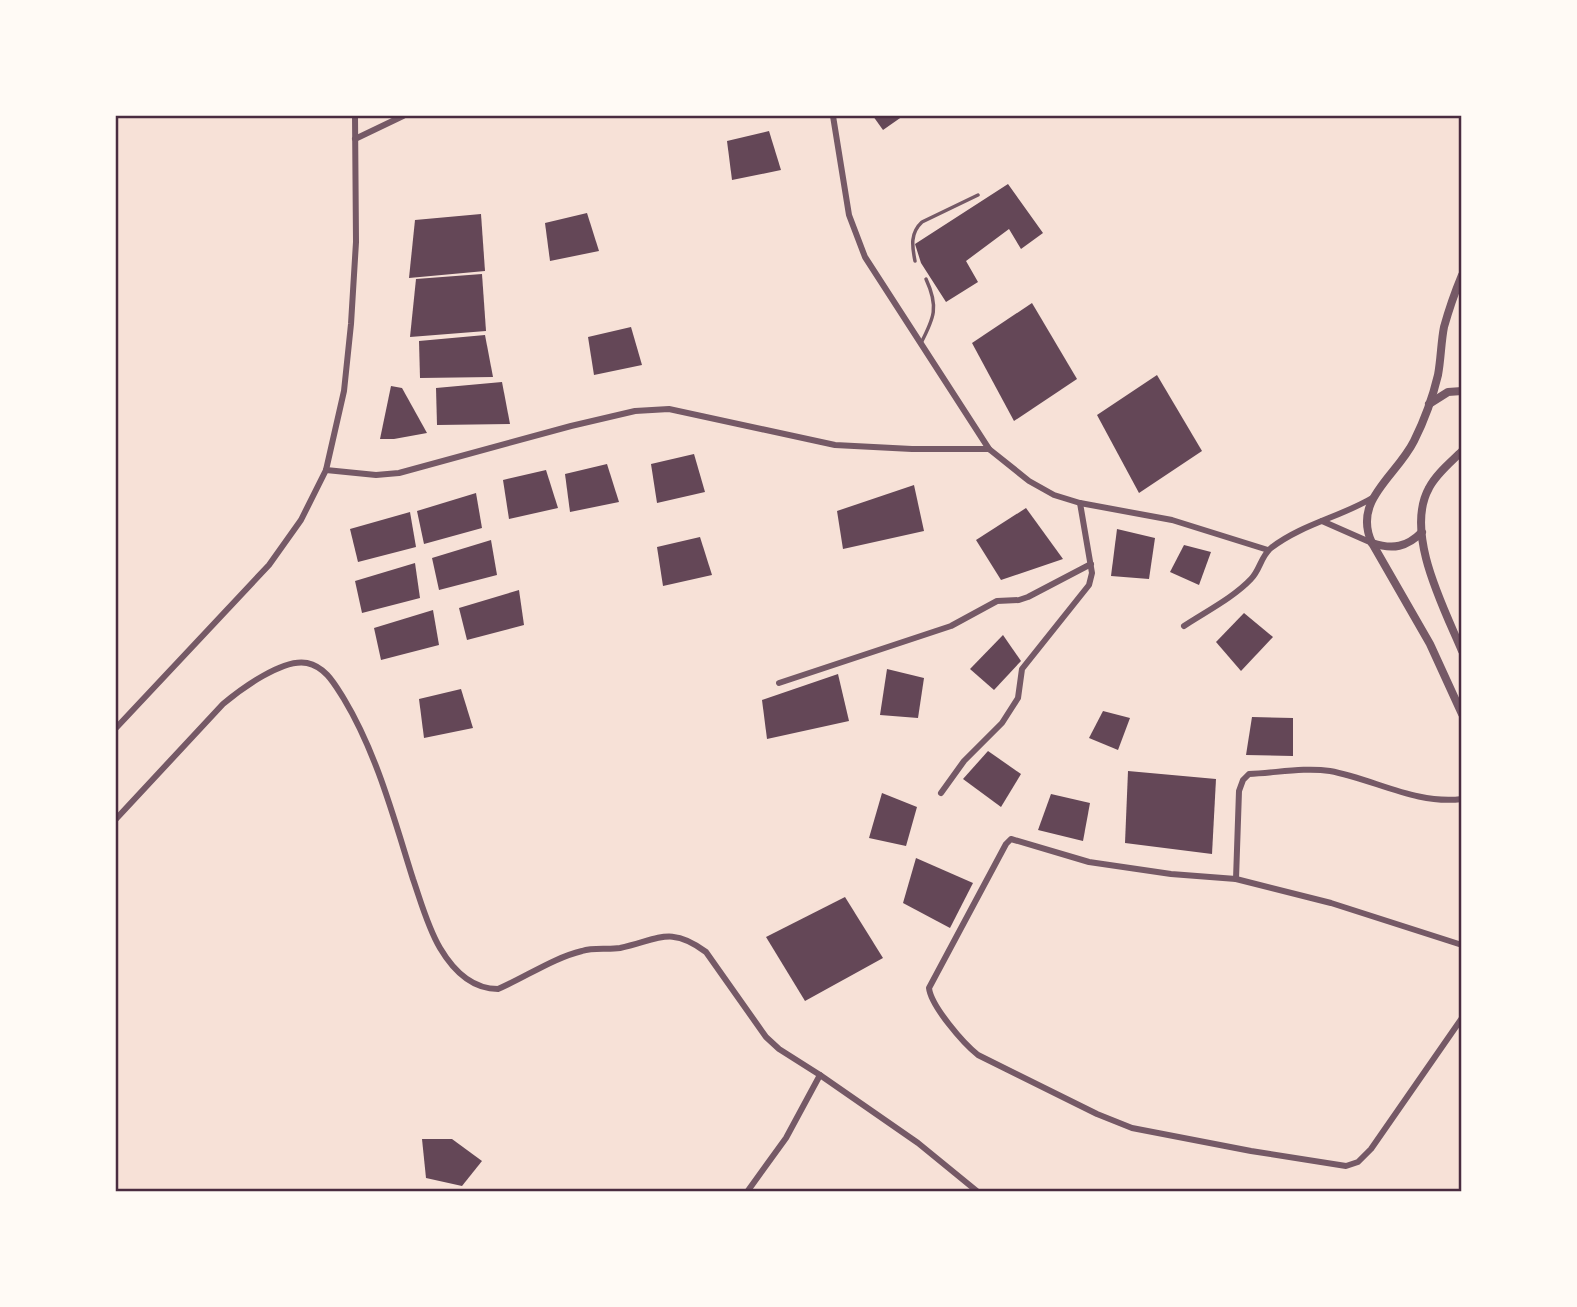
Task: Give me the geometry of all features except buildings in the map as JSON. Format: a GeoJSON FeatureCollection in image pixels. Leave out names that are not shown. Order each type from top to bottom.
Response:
{"type":"FeatureCollection","features":[{"type":"Feature","properties":{"kind":"street"},"geometry":{"type":"LineString","coordinates":[[116,728],[269,565],[301,520],[326,470],[344,391],[351,324],[356,242],[355,116]]}},
{"type":"Feature","properties":{"kind":"street"},"geometry":{"type":"LineString","coordinates":[[355,139],[403,116]]}},
{"type":"Feature","properties":{"kind":"street"},"geometry":{"type":"LineString","coordinates":[[833,116],[853,230],[865,257],[989,449],[1043,491],[1080,503],[1172,520],[1268,550]]}},
{"type":"Feature","properties":{"kind":"street"},"geometry":{"type":"LineString","coordinates":[[1461,275],[1444,327],[1437,377],[1427,406],[1413,442],[1374,497],[1366,520],[1366,530],[1430,644],[1461,714]]}},
{"type":"Feature","properties":{"kind":"street"},"geometry":{"type":"LineString","coordinates":[[1427,406],[1448,393],[1461,391]]}},
{"type":"Feature","properties":{"kind":"street"},"geometry":{"type":"LineString","coordinates":[[326,470],[376,475],[399,473],[571,426],[657,408],[835,445],[989,449]]}},
{"type":"Feature","properties":{"kind":"street"},"geometry":{"type":"LineString","coordinates":[[1461,451],[1429,487],[1424,500],[1422,532],[1434,581],[1461,651]]}},
{"type":"Feature","properties":{"kind":"street"},"geometry":{"type":"LineString","coordinates":[[1184,626],[1244,586],[1258,570],[1268,550],[1320,521],[1348,512],[1374,497]]}},
{"type":"Feature","properties":{"kind":"street"},"geometry":{"type":"LineString","coordinates":[[941,793],[964,761],[1002,723],[1018,698],[1021,669],[1089,585],[1092,577],[1091,564],[1080,503]]}},
{"type":"Feature","properties":{"kind":"street"},"geometry":{"type":"LineString","coordinates":[[1320,521],[1386,548],[1400,547],[1422,532]]}},
{"type":"Feature","properties":{"kind":"street"},"geometry":{"type":"LineString","coordinates":[[779,683],[951,626],[997,601],[1028,597],[1091,564]]}},
{"type":"Feature","properties":{"kind":"street"},"geometry":{"type":"LineString","coordinates":[[116,819],[186,742],[238,692],[276,670],[293,663],[306,663],[327,674],[351,711],[371,755],[439,948],[469,982],[489,989],[498,989],[569,955],[585,950],[619,948],[652,937],[674,936],[696,945],[706,952],[766,1037],[779,1049],[820,1074],[918,1143],[978,1192]]}},
{"type":"Feature","properties":{"kind":"street"},"geometry":{"type":"LineString","coordinates":[[1236,879],[1238,791],[1243,780],[1250,774],[1321,770],[1410,794],[1441,800],[1461,799]]}},
{"type":"Feature","properties":{"kind":"street"},"geometry":{"type":"LineString","coordinates":[[1461,945],[1331,903],[1236,879],[1171,874],[1089,862],[1010,839],[941,962],[929,992],[969,1048],[988,1061],[1122,1125],[1251,1151],[1346,1166],[1358,1163],[1371,1149],[1461,1018]]}},
{"type":"Feature","properties":{"kind":"street"},"geometry":{"type":"LineString","coordinates":[[747,1192],[793,1125],[820,1074]]}},
{"type":"Feature","properties":{"kind":"lane"},"geometry":{"type":"LineString","coordinates":[[915,261],[912,245],[916,227],[978,195]]}},
{"type":"Feature","properties":{"kind":"lane"},"geometry":{"type":"LineString","coordinates":[[920,345],[934,318],[933,295],[926,279]]}}]}
